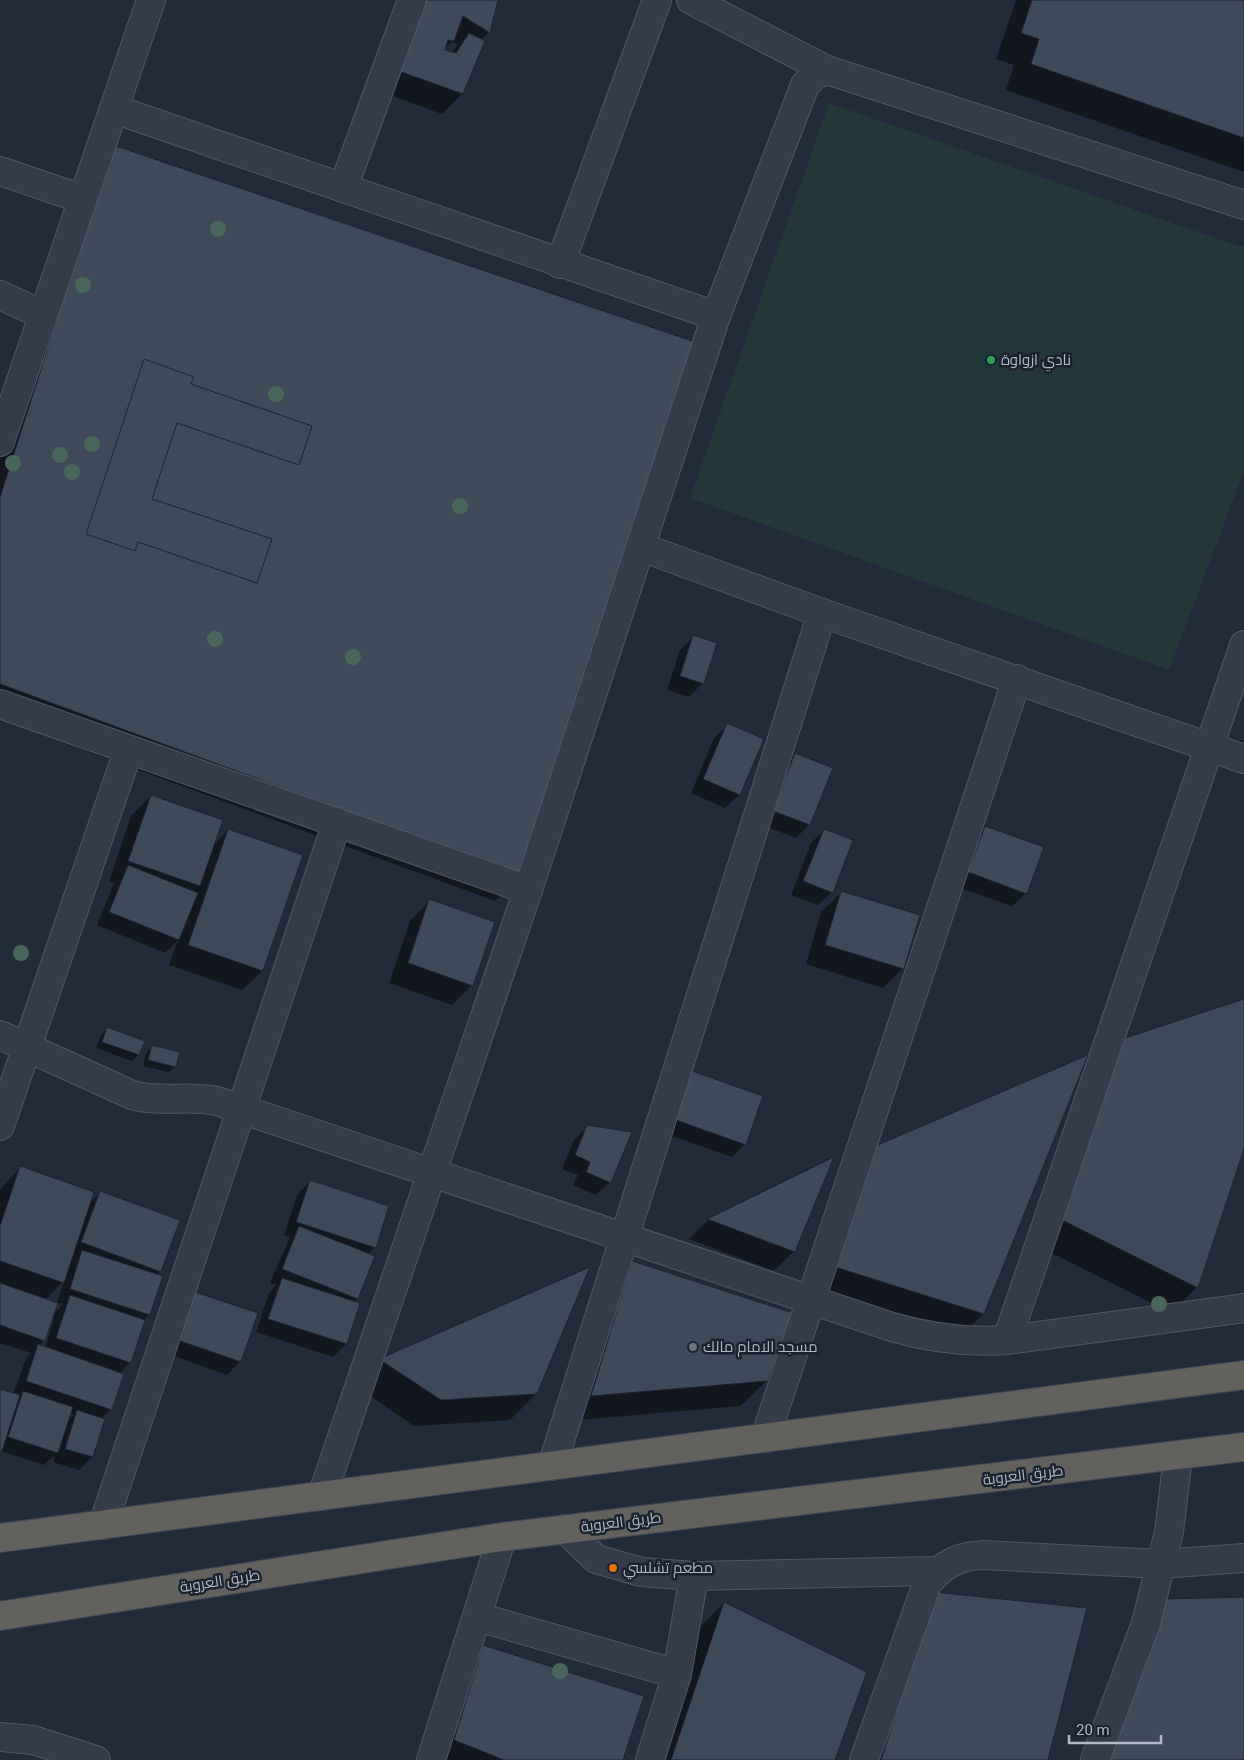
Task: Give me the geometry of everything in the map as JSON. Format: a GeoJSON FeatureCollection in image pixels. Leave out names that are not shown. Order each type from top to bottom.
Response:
{"type":"FeatureCollection","features":[{"type":"Feature","properties":{"kind":"highway"},"geometry":{"type":"LineString","coordinates":[[0,1538],[1244,1375]]}},
{"type":"Feature","properties":{"kind":"highway","name":"طريق العروبة"},"geometry":{"type":"LineString","coordinates":[[0,1616],[502,1537],[1244,1448]]}},
{"type":"Feature","properties":{"kind":"street"},"geometry":{"type":"LineString","coordinates":[[0,442],[152,0]]}},
{"type":"Feature","properties":{"kind":"street"},"geometry":{"type":"LineString","coordinates":[[344,188],[412,0]]}},
{"type":"Feature","properties":{"kind":"street"},"geometry":{"type":"LineString","coordinates":[[560,264],[657,0]]}},
{"type":"Feature","properties":{"kind":"street"},"geometry":{"type":"LineString","coordinates":[[691,0],[827,70],[1244,205]]}},
{"type":"Feature","properties":{"kind":"street"},"geometry":{"type":"LineString","coordinates":[[322,1496],[528,890],[716,316],[804,85],[814,75],[827,70]]}},
{"type":"Feature","properties":{"kind":"street"},"geometry":{"type":"LineString","coordinates":[[114,109],[560,264],[716,316]]}},
{"type":"Feature","properties":{"kind":"street"},"geometry":{"type":"LineString","coordinates":[[0,171],[82,199]]}},
{"type":"Feature","properties":{"kind":"street"},"geometry":{"type":"LineString","coordinates":[[0,296],[43,314]]}},
{"type":"Feature","properties":{"kind":"street"},"geometry":{"type":"LineString","coordinates":[[641,547],[822,614],[1017,679],[1244,759]]}},
{"type":"Feature","properties":{"kind":"street"},"geometry":{"type":"LineString","coordinates":[[552,1466],[822,614]]}},
{"type":"Feature","properties":{"kind":"street"},"geometry":{"type":"LineString","coordinates":[[1007,1340],[1211,747],[1244,645]]}},
{"type":"Feature","properties":{"kind":"street"},"geometry":{"type":"LineString","coordinates":[[765,1438],[1017,679]]}},
{"type":"Feature","properties":{"kind":"street"},"geometry":{"type":"LineString","coordinates":[[0,704],[128,751],[528,890]]}},
{"type":"Feature","properties":{"kind":"street"},"geometry":{"type":"LineString","coordinates":[[0,1126],[25,1047],[128,751]]}},
{"type":"Feature","properties":{"kind":"street"},"geometry":{"type":"LineString","coordinates":[[103,1524],[336,822]]}},
{"type":"Feature","properties":{"kind":"street"},"geometry":{"type":"LineString","coordinates":[[0,1035],[132,1095],[154,1100],[207,1099],[892,1327],[937,1338],[968,1341],[1007,1340],[1244,1308]]}},
{"type":"Feature","properties":{"kind":"street"},"geometry":{"type":"LineString","coordinates":[[1095,1760],[1146,1623],[1162,1564],[1175,1498],[1178,1456]]}},
{"type":"Feature","properties":{"kind":"street"},"geometry":{"type":"LineString","coordinates":[[565,1529],[596,1558],[641,1572],[694,1576],[937,1571]]}},
{"type":"Feature","properties":{"kind":"street"},"geometry":{"type":"LineString","coordinates":[[431,1760],[502,1537]]}},
{"type":"Feature","properties":{"kind":"street"},"geometry":{"type":"LineString","coordinates":[[864,1760],[927,1584],[937,1571],[951,1561],[967,1556],[983,1555],[1162,1564],[1244,1558]]}},
{"type":"Feature","properties":{"kind":"street"},"geometry":{"type":"LineString","coordinates":[[650,1760],[677,1674],[694,1576]]}},
{"type":"Feature","properties":{"kind":"street"},"geometry":{"type":"LineString","coordinates":[[478,1617],[677,1674]]}},
{"type":"Feature","properties":{"kind":"street"},"geometry":{"type":"LineString","coordinates":[[11,1745],[96,1760]]}},
{"type":"Feature","properties":{"kind":"green space","name":"نادي ازواوة"},"geometry":{"type":"Polygon","coordinates":[[[829,103],[1244,248],[1244,471],[1169,670],[690,498],[829,103]]]}},
{"type":"Feature","properties":{"kind":"building"},"geometry":{"type":"Polygon","coordinates":[[[418,0],[498,0],[490,33],[463,16],[454,41],[448,40],[445,50],[456,53],[469,33],[485,41],[463,94],[393,69],[418,0]]]}},
{"type":"Feature","properties":{"kind":"building"},"geometry":{"type":"Polygon","coordinates":[[[1032,0],[1244,0],[1244,138],[1031,64],[1039,39],[1021,33],[1032,0]]]}},
{"type":"Feature","properties":{"kind":"building"},"geometry":{"type":"Polygon","coordinates":[[[113,145],[701,344],[522,876],[0,684],[0,497],[113,145]]]}},
{"type":"Feature","properties":{"kind":"building"},"geometry":{"type":"Polygon","coordinates":[[[144,359],[194,377],[191,384],[312,426],[299,465],[177,423],[152,499],[272,539],[257,583],[138,542],[135,551],[86,534],[144,359]]]}},
{"type":"Feature","properties":{"kind":"building"},"geometry":{"type":"Polygon","coordinates":[[[693,635],[717,643],[704,684],[680,676],[693,635]]]}},
{"type":"Feature","properties":{"kind":"building"},"geometry":{"type":"Polygon","coordinates":[[[727,723],[764,739],[740,795],[703,779],[727,723]]]}},
{"type":"Feature","properties":{"kind":"building"},"geometry":{"type":"Polygon","coordinates":[[[795,753],[833,768],[810,825],[773,811],[795,753]]]}},
{"type":"Feature","properties":{"kind":"building"},"geometry":{"type":"Polygon","coordinates":[[[151,795],[223,820],[200,886],[128,861],[151,795]]]}},
{"type":"Feature","properties":{"kind":"building"},"geometry":{"type":"Polygon","coordinates":[[[985,826],[1044,847],[1027,894],[968,872],[985,826]]]}},
{"type":"Feature","properties":{"kind":"building"},"geometry":{"type":"Polygon","coordinates":[[[228,829],[303,855],[263,971],[188,945],[228,829]]]}},
{"type":"Feature","properties":{"kind":"building"},"geometry":{"type":"Polygon","coordinates":[[[824,829],[853,840],[833,893],[803,881],[824,829]]]}},
{"type":"Feature","properties":{"kind":"building"},"geometry":{"type":"Polygon","coordinates":[[[128,865],[198,893],[179,940],[109,912],[128,865]]]}},
{"type":"Feature","properties":{"kind":"building"},"geometry":{"type":"Polygon","coordinates":[[[841,891],[920,915],[904,969],[825,945],[841,891]]]}},
{"type":"Feature","properties":{"kind":"building"},"geometry":{"type":"Polygon","coordinates":[[[429,899],[495,922],[473,986],[408,963],[429,899]]]}},
{"type":"Feature","properties":{"kind":"building"},"geometry":{"type":"Polygon","coordinates":[[[1244,999],[1244,1149],[1198,1288],[1062,1220],[1125,1038],[1244,999]]]}},
{"type":"Feature","properties":{"kind":"building"},"geometry":{"type":"Polygon","coordinates":[[[107,1027],[145,1041],[139,1055],[102,1042],[107,1027]]]}},
{"type":"Feature","properties":{"kind":"building"},"geometry":{"type":"Polygon","coordinates":[[[152,1045],[180,1052],[176,1067],[148,1060],[152,1045]]]}},
{"type":"Feature","properties":{"kind":"building"},"geometry":{"type":"Polygon","coordinates":[[[1088,1055],[984,1314],[832,1266],[873,1147],[1088,1055]]]}},
{"type":"Feature","properties":{"kind":"building"},"geometry":{"type":"Polygon","coordinates":[[[692,1071],[763,1096],[746,1145],[676,1120],[692,1071]]]}},
{"type":"Feature","properties":{"kind":"building"},"geometry":{"type":"Polygon","coordinates":[[[587,1125],[632,1132],[611,1183],[586,1172],[590,1162],[575,1155],[587,1125]]]}},
{"type":"Feature","properties":{"kind":"building"},"geometry":{"type":"Polygon","coordinates":[[[834,1157],[795,1252],[707,1219],[834,1157]]]}},
{"type":"Feature","properties":{"kind":"building"},"geometry":{"type":"Polygon","coordinates":[[[20,1166],[94,1192],[64,1283],[0,1261],[0,1226],[20,1166]]]}},
{"type":"Feature","properties":{"kind":"building"},"geometry":{"type":"Polygon","coordinates":[[[310,1180],[389,1206],[376,1248],[296,1222],[310,1180]]]}},
{"type":"Feature","properties":{"kind":"building"},"geometry":{"type":"Polygon","coordinates":[[[100,1191],[180,1220],[161,1272],[81,1242],[100,1191]]]}},
{"type":"Feature","properties":{"kind":"building"},"geometry":{"type":"Polygon","coordinates":[[[299,1226],[375,1256],[358,1299],[282,1269],[299,1226]]]}},
{"type":"Feature","properties":{"kind":"building"},"geometry":{"type":"Polygon","coordinates":[[[82,1250],[163,1276],[150,1315],[70,1289],[82,1250]]]}},
{"type":"Feature","properties":{"kind":"building","name":"مسجد الامام مالك"},"geometry":{"type":"Polygon","coordinates":[[[632,1261],[793,1313],[768,1381],[591,1396],[632,1261]]]}},
{"type":"Feature","properties":{"kind":"building"},"geometry":{"type":"Polygon","coordinates":[[[590,1267],[537,1394],[441,1400],[379,1359],[590,1267]]]}},
{"type":"Feature","properties":{"kind":"building"},"geometry":{"type":"Polygon","coordinates":[[[282,1278],[360,1303],[347,1344],[268,1319],[282,1278]]]}},
{"type":"Feature","properties":{"kind":"building"},"geometry":{"type":"Polygon","coordinates":[[[0,1283],[58,1303],[45,1341],[0,1325],[0,1283]]]}},
{"type":"Feature","properties":{"kind":"building"},"geometry":{"type":"Polygon","coordinates":[[[186,1289],[258,1313],[241,1362],[169,1337],[186,1289]]]}},
{"type":"Feature","properties":{"kind":"building"},"geometry":{"type":"Polygon","coordinates":[[[70,1295],[145,1320],[131,1363],[56,1338],[70,1295]]]}},
{"type":"Feature","properties":{"kind":"building"},"geometry":{"type":"Polygon","coordinates":[[[38,1344],[124,1374],[112,1410],[26,1381],[38,1344]]]}},
{"type":"Feature","properties":{"kind":"building"},"geometry":{"type":"Polygon","coordinates":[[[0,1389],[20,1395],[0,1457],[0,1389]]]}},
{"type":"Feature","properties":{"kind":"building"},"geometry":{"type":"Polygon","coordinates":[[[23,1391],[73,1407],[58,1453],[8,1437],[23,1391]]]}},
{"type":"Feature","properties":{"kind":"building"},"geometry":{"type":"Polygon","coordinates":[[[77,1410],[105,1419],[93,1457],[65,1449],[77,1410]]]}},
{"type":"Feature","properties":{"kind":"building"},"geometry":{"type":"Polygon","coordinates":[[[935,1592],[1087,1608],[1048,1760],[881,1760],[935,1592]]]}},
{"type":"Feature","properties":{"kind":"building"},"geometry":{"type":"Polygon","coordinates":[[[1244,1597],[1244,1760],[1107,1760],[1162,1599],[1244,1597]]]}},
{"type":"Feature","properties":{"kind":"building"},"geometry":{"type":"Polygon","coordinates":[[[724,1602],[867,1672],[835,1760],[671,1760],[724,1602]]]}},
{"type":"Feature","properties":{"kind":"building"},"geometry":{"type":"Polygon","coordinates":[[[483,1645],[644,1696],[623,1760],[504,1760],[454,1740],[483,1645]]]}},
{"type":"Feature","properties":{"kind":"place","name":"نادي ازواوة"},"geometry":{"type":"Point","coordinates":[991,360]}},
{"type":"Feature","properties":{"kind":"place","name":"مسجد الامام مالك"},"geometry":{"type":"Point","coordinates":[693,1347]}},
{"type":"Feature","properties":{"kind":"place","name":"مطعم تشلسي"},"geometry":{"type":"Point","coordinates":[613,1568]}}]}
